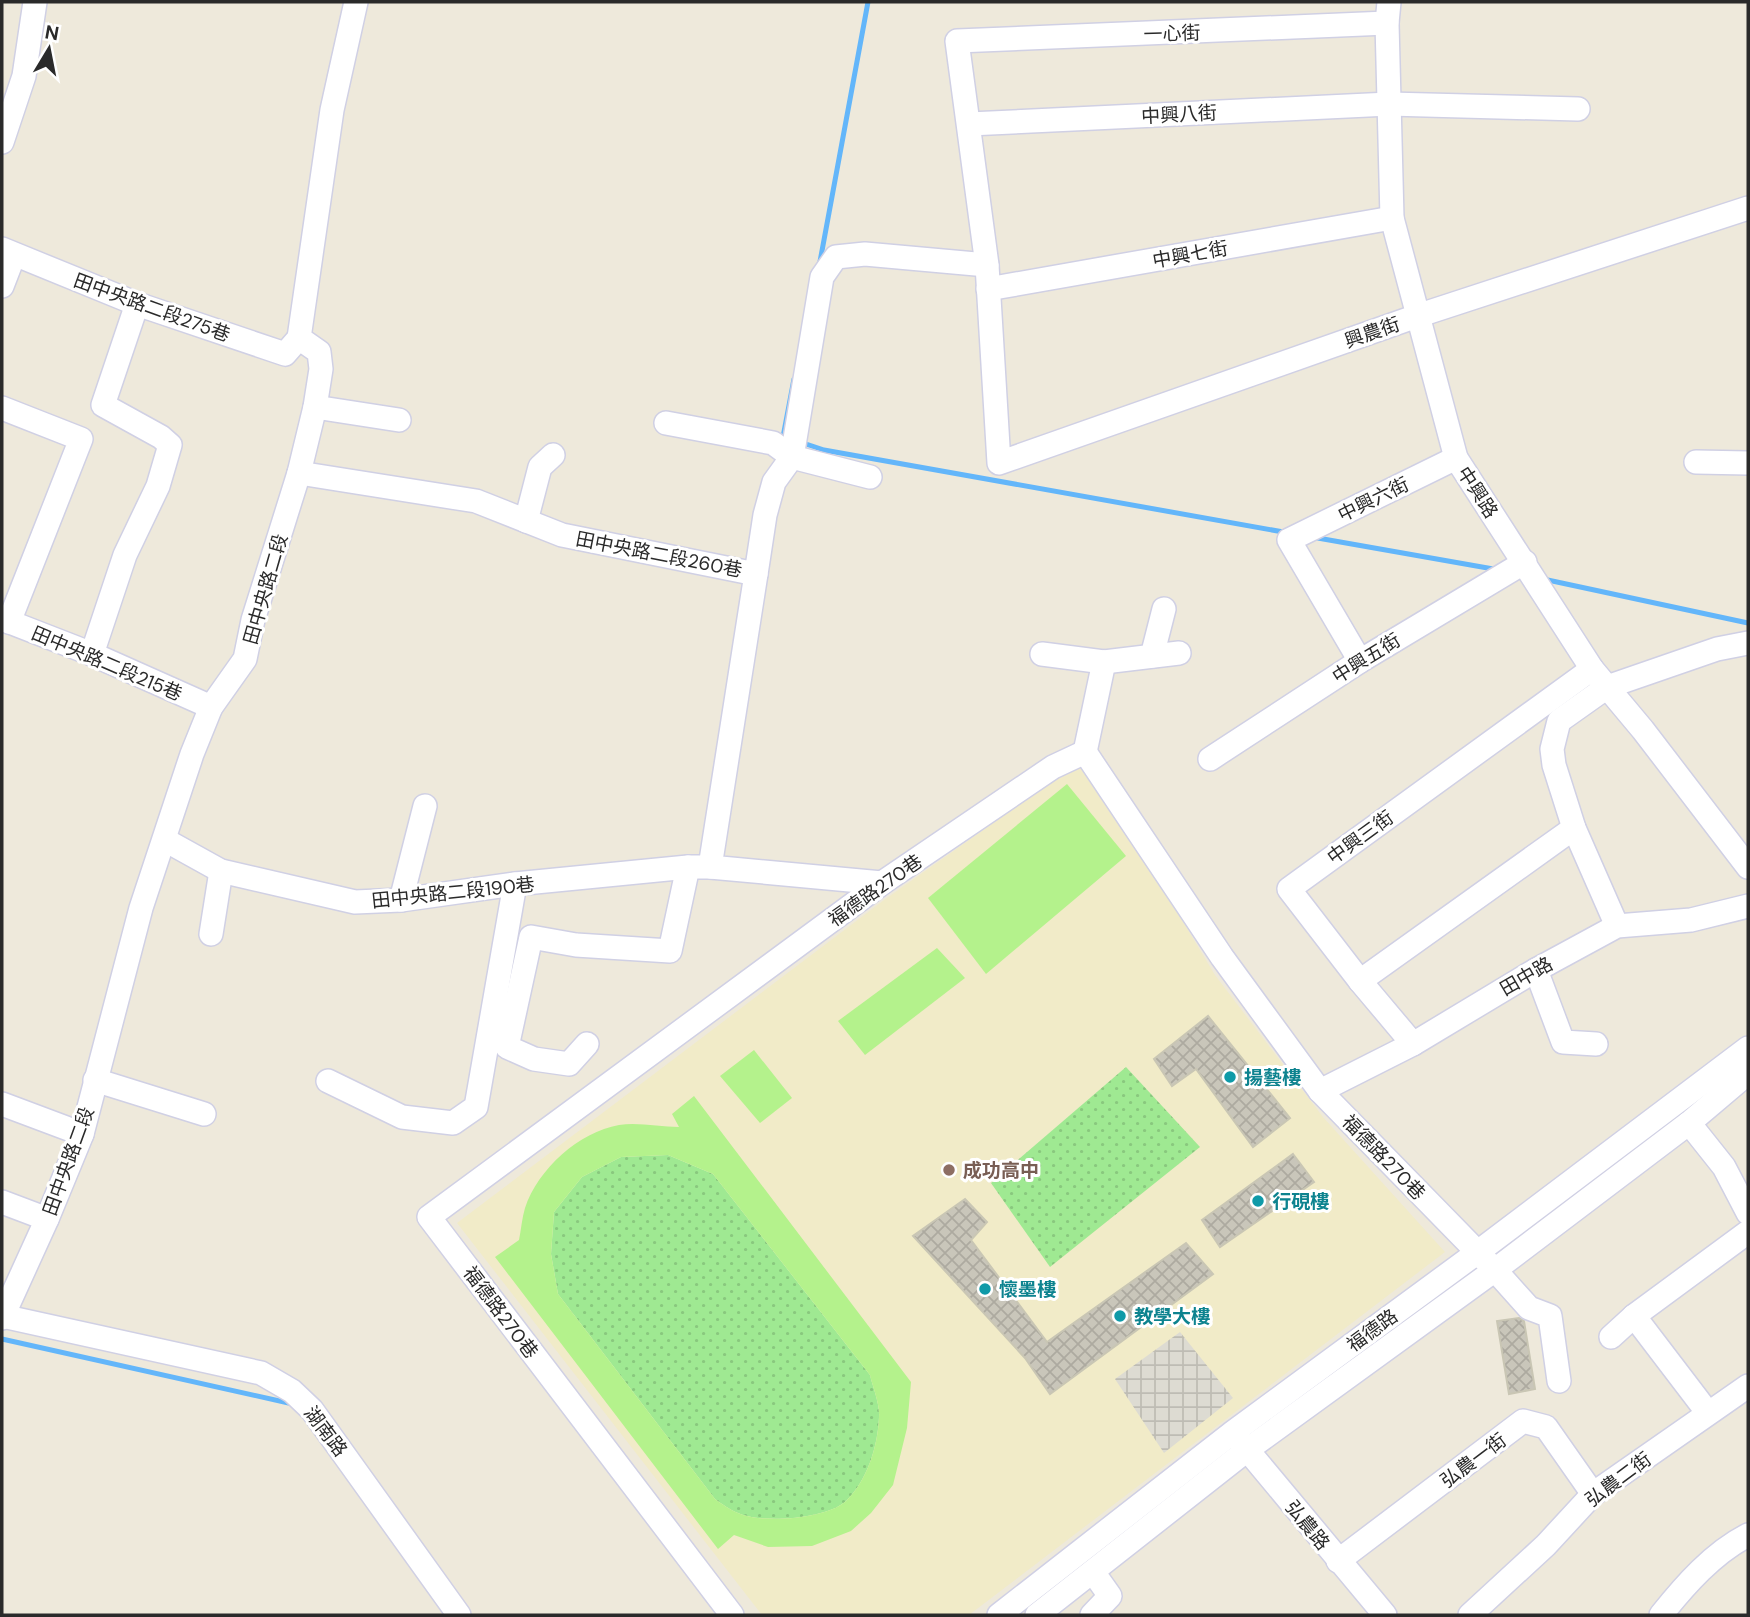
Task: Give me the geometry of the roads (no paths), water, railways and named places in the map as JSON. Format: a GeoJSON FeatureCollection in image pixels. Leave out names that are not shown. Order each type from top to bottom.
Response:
{"type":"FeatureCollection","features":[{"type":"Feature","properties":{"kind":"street"},"geometry":{"type":"LineString","coordinates":[[2,142],[24,76],[35,2]]}},
{"type":"Feature","properties":{"kind":"street"},"geometry":{"type":"LineString","coordinates":[[299,338],[332,110],[356,2]]}},
{"type":"Feature","properties":{"kind":"street","name":"一心街"},"geometry":{"type":"LineString","coordinates":[[969,124],[957,41],[1388,12]]}},
{"type":"Feature","properties":{"kind":"street","name":"中興路"},"geometry":{"type":"LineString","coordinates":[[1388,12],[1392,218],[1456,458],[1592,669],[1748,867]]}},
{"type":"Feature","properties":{"kind":"street","name":"中興八街"},"geometry":{"type":"LineString","coordinates":[[969,124],[1389,104],[1578,109]]}},
{"type":"Feature","properties":{"kind":"street"},"geometry":{"type":"LineString","coordinates":[[969,124],[988,289]]}},
{"type":"Feature","properties":{"kind":"street","name":"興農街"},"geometry":{"type":"LineString","coordinates":[[988,289],[999,463],[1417,316],[1748,208]]}},
{"type":"Feature","properties":{"kind":"street","name":"中興七街"},"geometry":{"type":"LineString","coordinates":[[988,289],[1392,218]]}},
{"type":"Feature","properties":{"kind":"street"},"geometry":{"type":"LineString","coordinates":[[2,286],[8,252]]}},
{"type":"Feature","properties":{"kind":"street","name":"田中央路二段275巷"},"geometry":{"type":"LineString","coordinates":[[8,252],[137,304],[285,354],[299,338]]}},
{"type":"Feature","properties":{"kind":"street","name":"田中央路二段260巷"},"geometry":{"type":"LineString","coordinates":[[299,473],[477,501],[562,535],[755,574],[765,515],[774,482],[792,457],[822,277],[835,257],[865,254],[987,265]]}},
{"type":"Feature","properties":{"kind":"street"},"geometry":{"type":"LineString","coordinates":[[92,654],[125,555],[158,486],[170,445],[103,405],[137,304]]}},
{"type":"Feature","properties":{"kind":"street","name":"田中央路二段"},"geometry":{"type":"LineString","coordinates":[[2,1317],[82,1134],[141,908],[192,754],[211,707],[245,659],[253,620],[299,473],[315,407],[321,369],[319,352],[299,338]]}},
{"type":"Feature","properties":{"kind":"street"},"geometry":{"type":"LineString","coordinates":[[315,407],[399,420]]}},
{"type":"Feature","properties":{"kind":"street"},"geometry":{"type":"LineString","coordinates":[[2,408],[81,439],[5,621]]}},
{"type":"Feature","properties":{"kind":"street"},"geometry":{"type":"LineString","coordinates":[[666,423],[773,443],[792,457],[870,477]]}},
{"type":"Feature","properties":{"kind":"street"},"geometry":{"type":"LineString","coordinates":[[526,521],[540,467],[553,455]]}},
{"type":"Feature","properties":{"kind":"street","name":"中興六街"},"geometry":{"type":"LineString","coordinates":[[1360,661],[1289,540],[1456,458]]}},
{"type":"Feature","properties":{"kind":"street"},"geometry":{"type":"LineString","coordinates":[[1696,462],[1748,463]]}},
{"type":"Feature","properties":{"kind":"street","name":"中興五街"},"geometry":{"type":"LineString","coordinates":[[1210,759],[1360,661],[1525,562]]}},
{"type":"Feature","properties":{"kind":"street"},"geometry":{"type":"LineString","coordinates":[[587,1044],[569,1064],[534,1059],[507,1047],[531,937],[576,945],[670,951],[699,867],[755,574]]}},
{"type":"Feature","properties":{"kind":"street"},"geometry":{"type":"LineString","coordinates":[[1152,656],[1164,609]]}},
{"type":"Feature","properties":{"kind":"street","name":"田中央路二段215巷"},"geometry":{"type":"LineString","coordinates":[[5,621],[92,654],[211,707]]}},
{"type":"Feature","properties":{"kind":"street"},"geometry":{"type":"LineString","coordinates":[[1616,926],[1574,828],[1554,765],[1552,749],[1559,721],[1607,687],[1717,649],[1748,643]]}},
{"type":"Feature","properties":{"kind":"street"},"geometry":{"type":"LineString","coordinates":[[1042,654],[1104,662],[1179,653]]}},
{"type":"Feature","properties":{"kind":"street"},"geometry":{"type":"LineString","coordinates":[[1085,752],[1104,662]]}},
{"type":"Feature","properties":{"kind":"street","name":"中興三街"},"geometry":{"type":"LineString","coordinates":[[1413,1044],[1289,889],[1592,669]]}},
{"type":"Feature","properties":{"kind":"street","name":"福德路270巷"},"geometry":{"type":"LineString","coordinates":[[732,1615],[429,1217],[882,884],[1053,767],[1085,752],[1222,957],[1320,1091],[1530,1308],[1550,1316],[1559,1381]]}},
{"type":"Feature","properties":{"kind":"street"},"geometry":{"type":"LineString","coordinates":[[401,900],[425,807]]}},
{"type":"Feature","properties":{"kind":"street"},"geometry":{"type":"LineString","coordinates":[[1360,981],[1574,828]]}},
{"type":"Feature","properties":{"kind":"street","name":"田中央路二段190巷"},"geometry":{"type":"LineString","coordinates":[[165,840],[221,871],[355,902],[401,900],[515,884],[699,867],[882,884]]}},
{"type":"Feature","properties":{"kind":"street"},"geometry":{"type":"LineString","coordinates":[[211,934],[221,871]]}},
{"type":"Feature","properties":{"kind":"street"},"geometry":{"type":"LineString","coordinates":[[328,1081],[402,1116],[453,1123],[476,1107],[515,884]]}},
{"type":"Feature","properties":{"kind":"street","name":"田中路"},"geometry":{"type":"LineString","coordinates":[[1320,1091],[1413,1044],[1536,970],[1616,926],[1691,920],[1748,906]]}},
{"type":"Feature","properties":{"kind":"street"},"geometry":{"type":"LineString","coordinates":[[1536,970],[1563,1042],[1596,1044]]}},
{"type":"Feature","properties":{"kind":"street","name":"福德路"},"geometry":{"type":"LineString","coordinates":[[1037,1615],[1093,1572],[1240,1441],[1478,1252],[1748,1048]]}},
{"type":"Feature","properties":{"kind":"street"},"geometry":{"type":"LineString","coordinates":[[95,1080],[204,1114]]}},
{"type":"Feature","properties":{"kind":"street","name":"福德路"},"geometry":{"type":"LineString","coordinates":[[999,1615],[1240,1441],[1495,1270],[1689,1123],[1745,1084]]}},
{"type":"Feature","properties":{"kind":"street"},"geometry":{"type":"LineString","coordinates":[[2,1104],[82,1134]]}},
{"type":"Feature","properties":{"kind":"street"},"geometry":{"type":"LineString","coordinates":[[1689,1123],[1724,1167],[1748,1213]]}},
{"type":"Feature","properties":{"kind":"street"},"geometry":{"type":"LineString","coordinates":[[2,1202],[47,1219]]}},
{"type":"Feature","properties":{"kind":"street"},"geometry":{"type":"LineString","coordinates":[[1611,1337],[1634,1316],[1748,1232]]}},
{"type":"Feature","properties":{"kind":"street"},"geometry":{"type":"LineString","coordinates":[[1634,1316],[1708,1413]]}},
{"type":"Feature","properties":{"kind":"street","name":"湖南路"},"geometry":{"type":"LineString","coordinates":[[2,1317],[261,1374],[292,1391],[312,1410],[459,1615]]}},
{"type":"Feature","properties":{"kind":"street","name":"弘農二街"},"geometry":{"type":"LineString","coordinates":[[1471,1615],[1546,1545],[1593,1494],[1748,1386]]}},
{"type":"Feature","properties":{"kind":"street","name":"弘農一街"},"geometry":{"type":"LineString","coordinates":[[1338,1561],[1523,1421],[1546,1427],[1593,1494]]}},
{"type":"Feature","properties":{"kind":"street","name":"弘農路"},"geometry":{"type":"LineString","coordinates":[[1240,1441],[1384,1615]]}},
{"type":"Feature","properties":{"kind":"street"},"geometry":{"type":"LineString","coordinates":[[1661,1615],[1688,1582],[1745,1544]]}},
{"type":"Feature","properties":{"kind":"street"},"geometry":{"type":"LineString","coordinates":[[1092,1615],[1110,1596],[1093,1572]]}},
{"type":"Feature","properties":{"kind":"waterway"},"geometry":{"type":"LineString","coordinates":[[819,267],[868,2]]}},
{"type":"Feature","properties":{"kind":"waterway"},"geometry":{"type":"LineString","coordinates":[[787,439],[783,437],[794,379]]}},
{"type":"Feature","properties":{"kind":"waterway"},"geometry":{"type":"LineString","coordinates":[[800,442],[824,450],[1289,533]]}},
{"type":"Feature","properties":{"kind":"waterway"},"geometry":{"type":"LineString","coordinates":[[1312,537],[1499,570]]}},
{"type":"Feature","properties":{"kind":"waterway"},"geometry":{"type":"LineString","coordinates":[[1543,579],[1748,623]]}},
{"type":"Feature","properties":{"kind":"waterway"},"geometry":{"type":"LineString","coordinates":[[2,1339],[293,1404]]}},
{"type":"Feature","properties":{"kind":"place","name":"揚藝樓"},"geometry":{"type":"Point","coordinates":[1230,1077]}},
{"type":"Feature","properties":{"kind":"place","name":"成功高中"},"geometry":{"type":"Point","coordinates":[949,1170]}},
{"type":"Feature","properties":{"kind":"place","name":"行硯樓"},"geometry":{"type":"Point","coordinates":[1258,1201]}},
{"type":"Feature","properties":{"kind":"place","name":"懷墨樓"},"geometry":{"type":"Point","coordinates":[985,1289]}},
{"type":"Feature","properties":{"kind":"place","name":"教學大樓"},"geometry":{"type":"Point","coordinates":[1120,1316]}}]}
